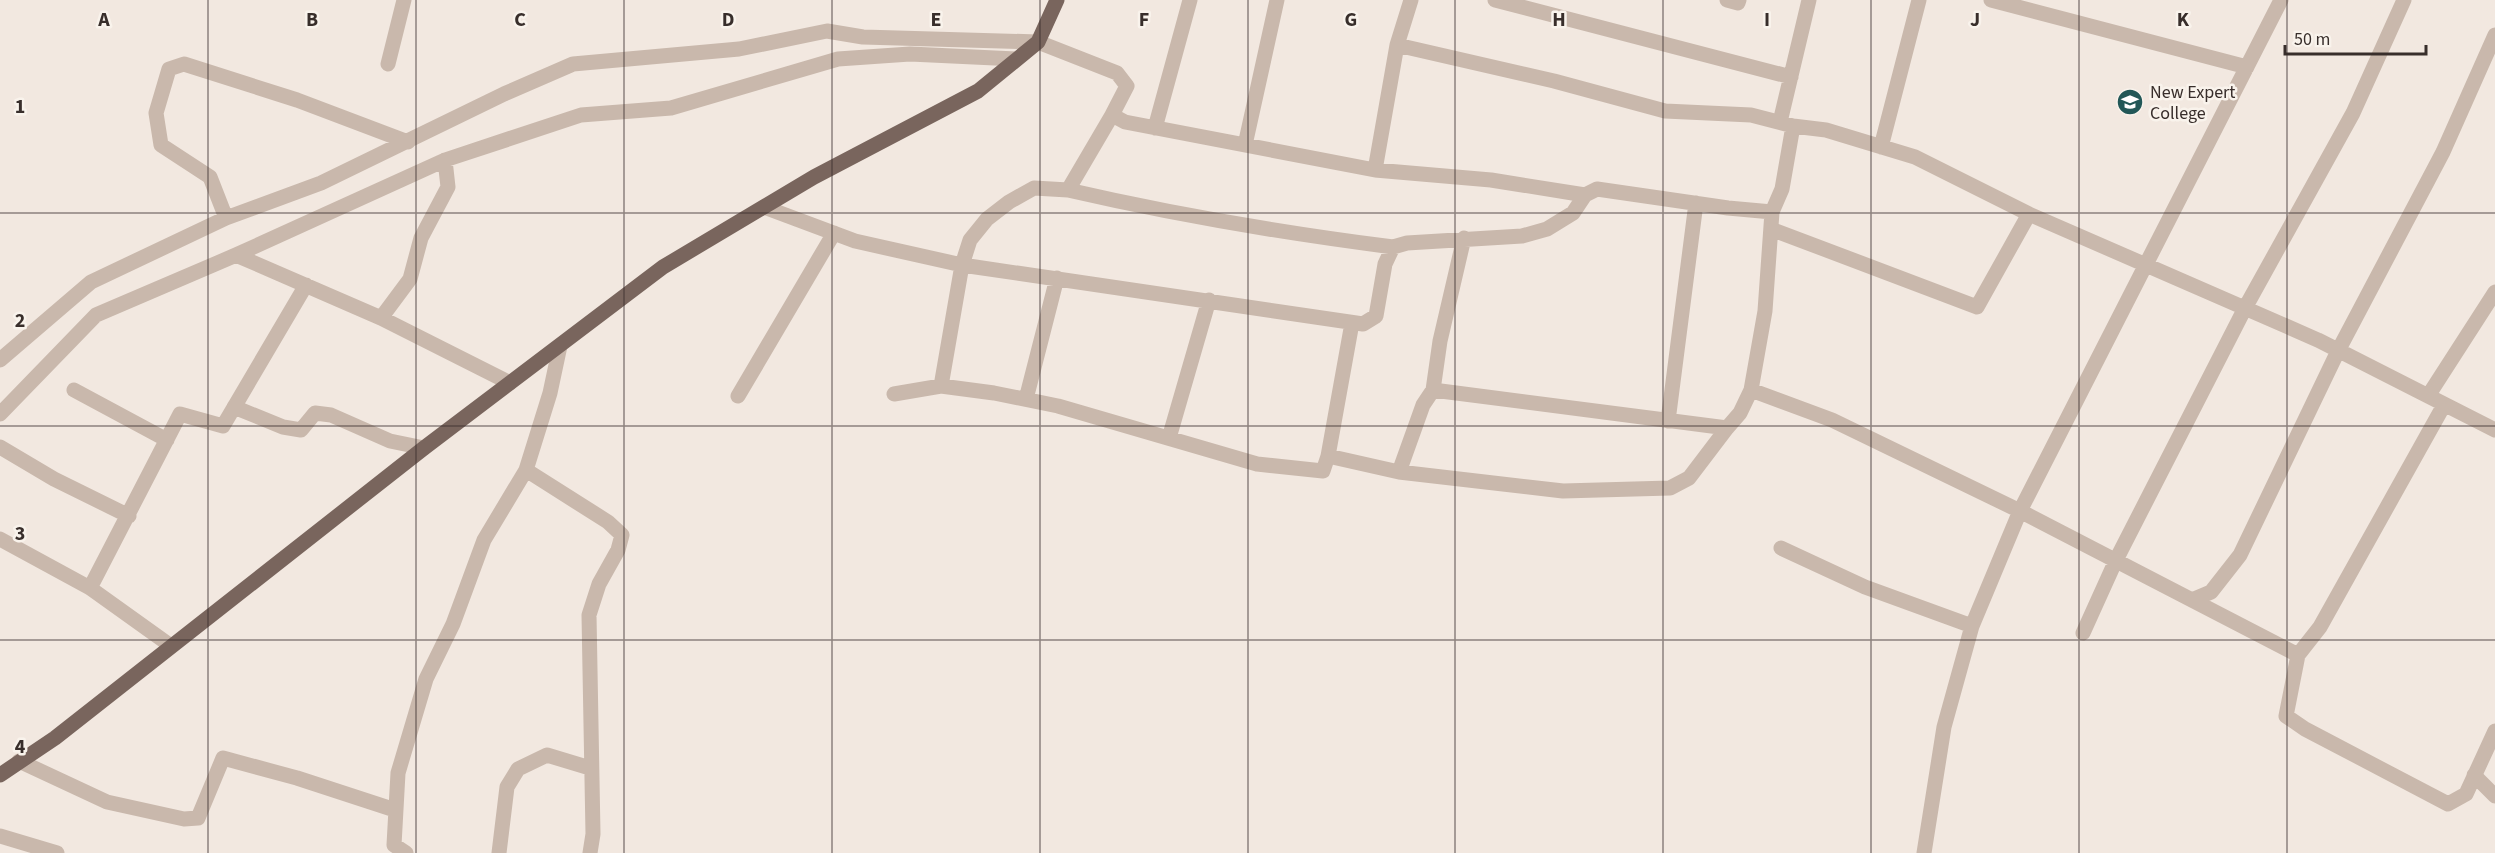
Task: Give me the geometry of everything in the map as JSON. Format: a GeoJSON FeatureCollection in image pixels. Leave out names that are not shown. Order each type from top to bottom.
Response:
{"type":"FeatureCollection","features":[{"type":"Feature","properties":{"kind":"main road"},"geometry":{"type":"LineString","coordinates":[[0,775],[55,738],[424,448],[663,267],[814,177],[978,91],[1038,42],[1057,0]]}},
{"type":"Feature","properties":{"kind":"street"},"geometry":{"type":"LineString","coordinates":[[388,64],[404,0]]}},
{"type":"Feature","properties":{"kind":"street"},"geometry":{"type":"LineString","coordinates":[[1155,128],[1190,0]]}},
{"type":"Feature","properties":{"kind":"street"},"geometry":{"type":"LineString","coordinates":[[1245,145],[1277,0]]}},
{"type":"Feature","properties":{"kind":"street"},"geometry":{"type":"LineString","coordinates":[[1375,170],[1397,45],[1411,0]]}},
{"type":"Feature","properties":{"kind":"street"},"geometry":{"type":"LineString","coordinates":[[1495,0],[1791,77]]}},
{"type":"Feature","properties":{"kind":"street"},"geometry":{"type":"LineString","coordinates":[[1727,0],[1738,3],[1739,0]]}},
{"type":"Feature","properties":{"kind":"street"},"geometry":{"type":"LineString","coordinates":[[1328,456],[1399,472],[1563,491],[1670,488],[1689,478],[1740,413],[1751,390],[1765,311],[1772,212],[1782,189],[1791,77],[1809,0]]}},
{"type":"Feature","properties":{"kind":"street"},"geometry":{"type":"LineString","coordinates":[[1881,147],[1919,0]]}},
{"type":"Feature","properties":{"kind":"street"},"geometry":{"type":"LineString","coordinates":[[1991,0],[2247,68]]}},
{"type":"Feature","properties":{"kind":"street"},"geometry":{"type":"LineString","coordinates":[[1924,853],[1944,727],[1972,626],[2020,511],[2281,0]]}},
{"type":"Feature","properties":{"kind":"street"},"geometry":{"type":"LineString","coordinates":[[2083,633],[2116,560],[2245,308],[2353,113],[2404,0]]}},
{"type":"Feature","properties":{"kind":"street"},"geometry":{"type":"LineString","coordinates":[[0,360],[91,282],[226,218],[321,183],[504,94],[573,64],[739,49],[827,31],[863,37],[1038,42],[1117,73],[1127,86],[1068,190]]}},
{"type":"Feature","properties":{"kind":"street"},"geometry":{"type":"LineString","coordinates":[[2192,600],[2211,592],[2240,555],[2338,351],[2443,152],[2495,34]]}},
{"type":"Feature","properties":{"kind":"street"},"geometry":{"type":"LineString","coordinates":[[1397,45],[1554,81],[1665,111],[1751,115],[1786,124],[1826,130],[1915,157],[2029,214],[2338,351],[2495,430]]}},
{"type":"Feature","properties":{"kind":"street"},"geometry":{"type":"LineString","coordinates":[[0,414],[96,315],[236,255],[445,160],[581,115],[671,108],[838,59],[910,54],[1016,60]]}},
{"type":"Feature","properties":{"kind":"street"},"geometry":{"type":"LineString","coordinates":[[226,218],[210,177],[161,146],[156,113],[169,69],[184,64],[297,100],[408,142]]}},
{"type":"Feature","properties":{"kind":"street"},"geometry":{"type":"LineString","coordinates":[[1112,115],[1125,122],[1375,170],[1491,180],[1585,195]]}},
{"type":"Feature","properties":{"kind":"street"},"geometry":{"type":"LineString","coordinates":[[381,318],[410,279],[421,238],[448,187],[445,160]]}},
{"type":"Feature","properties":{"kind":"street"},"geometry":{"type":"LineString","coordinates":[[941,386],[962,264],[970,240],[987,219],[1009,202],[1034,188],[1068,190],[1160,212],[1297,235],[1393,247],[1407,243],[1464,238],[1521,237],[1547,229],[1572,213],[1585,195],[1597,189],[1772,212]]}},
{"type":"Feature","properties":{"kind":"street"},"geometry":{"type":"LineString","coordinates":[[1668,421],[1696,203]]}},
{"type":"Feature","properties":{"kind":"street"},"geometry":{"type":"LineString","coordinates":[[764,207],[855,242],[962,264],[1363,324],[1377,316],[1385,264],[1393,247]]}},
{"type":"Feature","properties":{"kind":"street"},"geometry":{"type":"LineString","coordinates":[[1770,229],[1977,307],[2029,214]]}},
{"type":"Feature","properties":{"kind":"street"},"geometry":{"type":"LineString","coordinates":[[738,396],[834,233]]}},
{"type":"Feature","properties":{"kind":"street"},"geometry":{"type":"LineString","coordinates":[[1399,472],[1423,405],[1433,390],[1440,341],[1464,238]]}},
{"type":"Feature","properties":{"kind":"street"},"geometry":{"type":"LineString","coordinates":[[236,255],[381,318],[510,383]]}},
{"type":"Feature","properties":{"kind":"street"},"geometry":{"type":"LineString","coordinates":[[1026,399],[1057,278]]}},
{"type":"Feature","properties":{"kind":"street"},"geometry":{"type":"LineString","coordinates":[[90,588],[180,414],[224,426],[306,285]]}},
{"type":"Feature","properties":{"kind":"street"},"geometry":{"type":"LineString","coordinates":[[2428,396],[2495,292]]}},
{"type":"Feature","properties":{"kind":"street"},"geometry":{"type":"LineString","coordinates":[[1168,438],[1209,300]]}},
{"type":"Feature","properties":{"kind":"street"},"geometry":{"type":"LineString","coordinates":[[894,394],[941,386],[1026,399],[1058,406],[1257,464],[1323,471],[1328,456],[1352,323]]}},
{"type":"Feature","properties":{"kind":"street"},"geometry":{"type":"LineString","coordinates":[[406,853],[394,845],[398,773],[426,679],[453,624],[483,540],[526,470],[550,393],[560,346]]}},
{"type":"Feature","properties":{"kind":"street"},"geometry":{"type":"LineString","coordinates":[[74,390],[167,440]]}},
{"type":"Feature","properties":{"kind":"street"},"geometry":{"type":"LineString","coordinates":[[1433,390],[1727,428]]}},
{"type":"Feature","properties":{"kind":"street"},"geometry":{"type":"LineString","coordinates":[[1751,390],[1832,420],[2020,511],[2298,655]]}},
{"type":"Feature","properties":{"kind":"street"},"geometry":{"type":"LineString","coordinates":[[2444,405],[2320,627],[2298,655],[2286,716],[2305,729],[2448,804],[2466,794],[2495,731]]}},
{"type":"Feature","properties":{"kind":"street"},"geometry":{"type":"LineString","coordinates":[[234,407],[283,427],[301,430],[315,413],[331,415],[390,441],[424,448]]}},
{"type":"Feature","properties":{"kind":"street"},"geometry":{"type":"LineString","coordinates":[[0,447],[54,479],[129,516]]}},
{"type":"Feature","properties":{"kind":"street"},"geometry":{"type":"LineString","coordinates":[[526,470],[608,522],[622,535],[618,550],[599,584],[589,615],[593,834],[590,853]]}},
{"type":"Feature","properties":{"kind":"street"},"geometry":{"type":"LineString","coordinates":[[0,539],[90,588],[171,646]]}},
{"type":"Feature","properties":{"kind":"street"},"geometry":{"type":"LineString","coordinates":[[1781,548],[1865,587],[1972,626]]}},
{"type":"Feature","properties":{"kind":"street"},"geometry":{"type":"LineString","coordinates":[[500,853],[507,787],[518,769],[547,755],[590,768]]}},
{"type":"Feature","properties":{"kind":"street"},"geometry":{"type":"LineString","coordinates":[[19,761],[106,802],[184,819],[198,818],[223,758],[297,778],[395,810]]}},
{"type":"Feature","properties":{"kind":"street"},"geometry":{"type":"LineString","coordinates":[[2474,775],[2495,796]]}},
{"type":"Feature","properties":{"kind":"street"},"geometry":{"type":"LineString","coordinates":[[0,836],[57,853]]}},
{"type":"Feature","properties":{"kind":"place","name":"New Expert College"},"geometry":{"type":"Point","coordinates":[2130,102]}}]}
